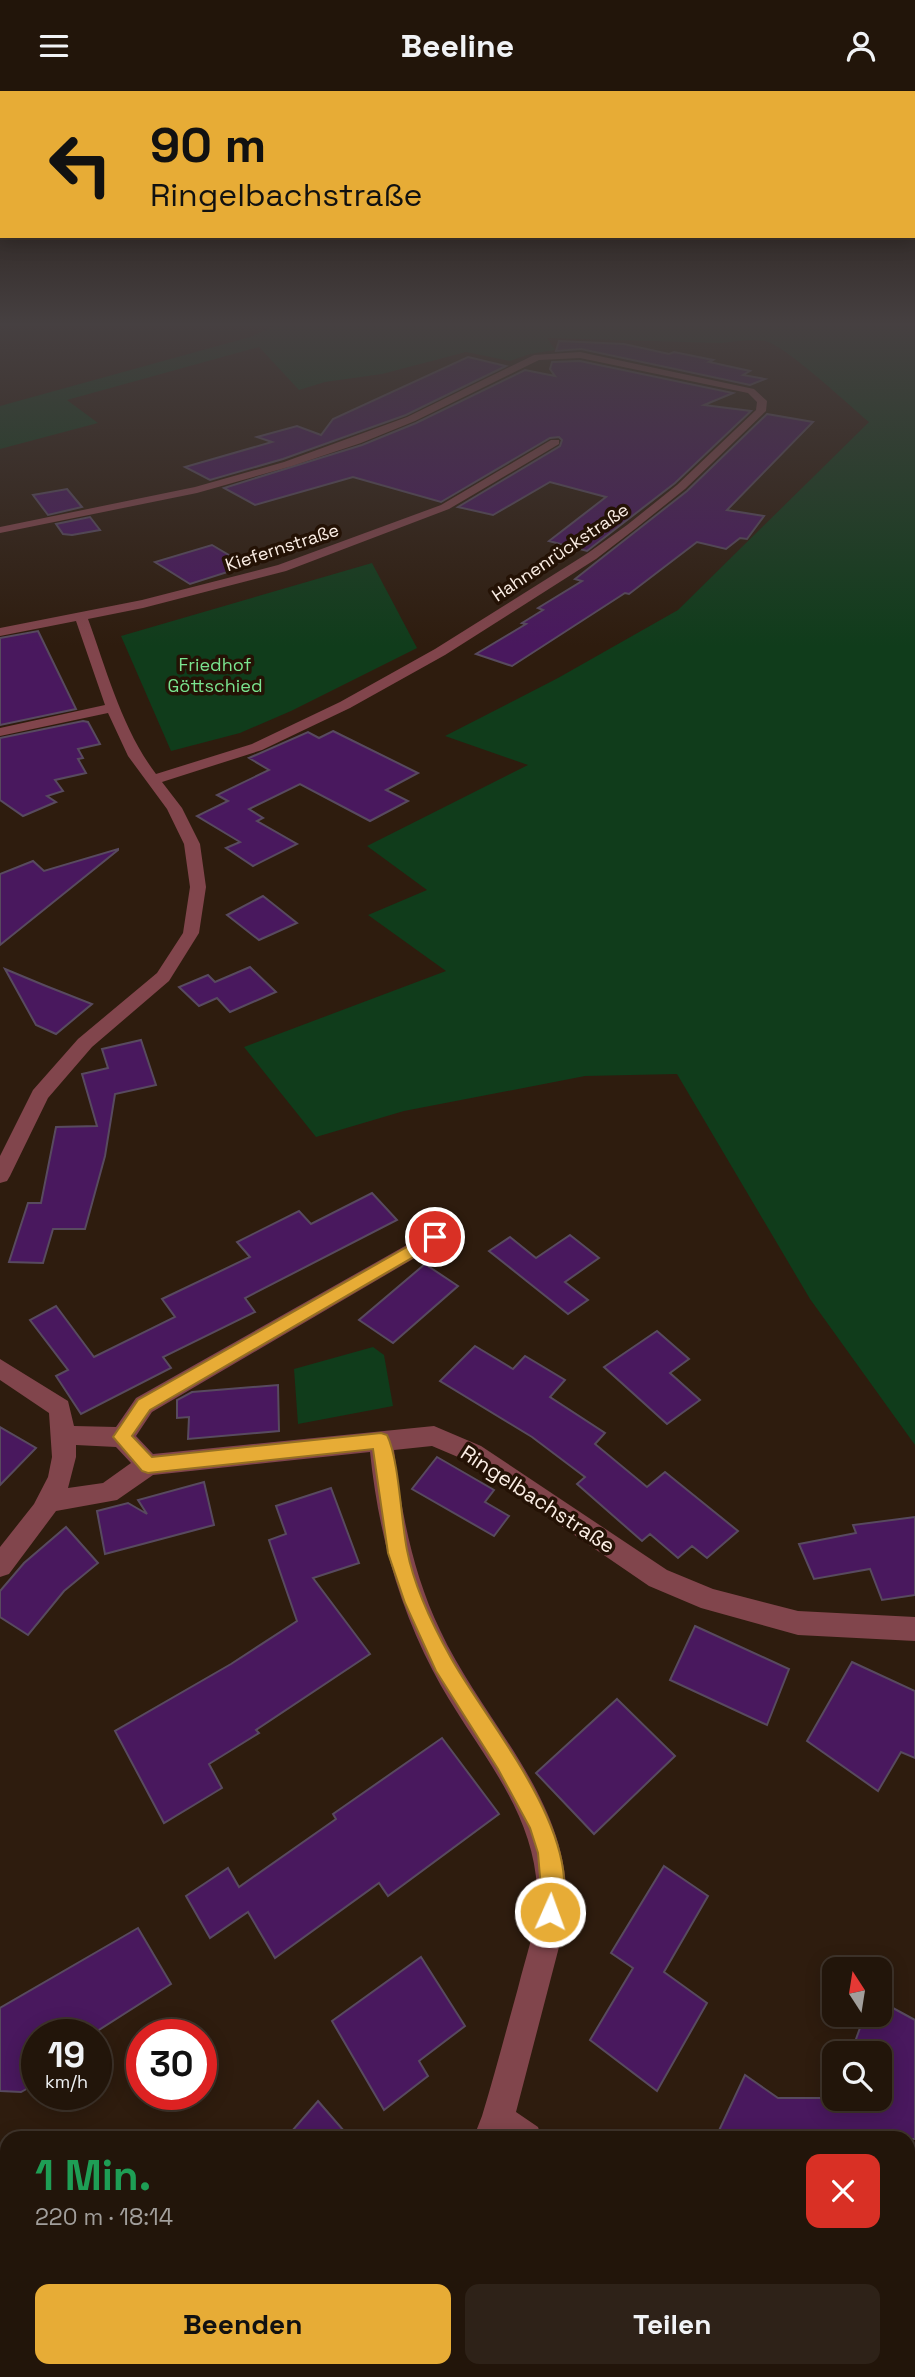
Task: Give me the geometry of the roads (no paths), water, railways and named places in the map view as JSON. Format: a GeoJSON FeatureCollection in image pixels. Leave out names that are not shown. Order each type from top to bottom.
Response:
{"type":"FeatureCollection","features":[{"type":"Feature","properties":{"kind":"street","name":"Hahnenrückstraße"},"geometry":{"type":"LineString","coordinates":[[0,530],[171,496],[288,464],[377,433]]}},
{"type":"Feature","properties":{"kind":"street","name":"Hahnenrückstraße"},"geometry":{"type":"LineString","coordinates":[[153,780],[257,747],[345,705],[440,652],[592,556],[681,487],[738,433]]}},
{"type":"Feature","properties":{"kind":"street","name":"Kiefernstraße"},"geometry":{"type":"LineString","coordinates":[[0,632],[230,583],[330,552],[445,507],[555,442]]}},
{"type":"Feature","properties":{"kind":"street"},"geometry":{"type":"LineString","coordinates":[[0,1177],[40,1095],[85,1043],[163,977],[191,933],[198,887],[192,844],[174,808],[135,755],[113,708],[82,616]]}},
{"type":"Feature","properties":{"kind":"street"},"geometry":{"type":"LineString","coordinates":[[0,732],[113,708]]}},
{"type":"Feature","properties":{"kind":"street"},"geometry":{"type":"LineString","coordinates":[[122,1437],[144,1405],[435,1237]]}},
{"type":"Feature","properties":{"kind":"street"},"geometry":{"type":"LineString","coordinates":[[0,1368],[60,1408],[66,1435],[65,1465],[52,1501],[0,1566]]}},
{"type":"Feature","properties":{"kind":"street"},"geometry":{"type":"LineString","coordinates":[[66,1435],[122,1437],[148,1465]]}},
{"type":"Feature","properties":{"kind":"street","name":"Ringelbachstraße"},"geometry":{"type":"LineString","coordinates":[[52,1501],[108,1493],[148,1465],[434,1436],[473,1453],[658,1578],[710,1600],[798,1623],[915,1629]]}},
{"type":"Feature","properties":{"kind":"street"},"geometry":{"type":"LineString","coordinates":[[381,1441],[398,1553],[415,1603],[444,1665],[505,1761],[539,1823],[549,1853],[553,1889],[548,1934],[494,2129]]}},
{"type":"Feature","properties":{"kind":"park label","name":"Friedhof Göttschied"},"geometry":{"type":"Point","coordinates":[215,674]}}]}
